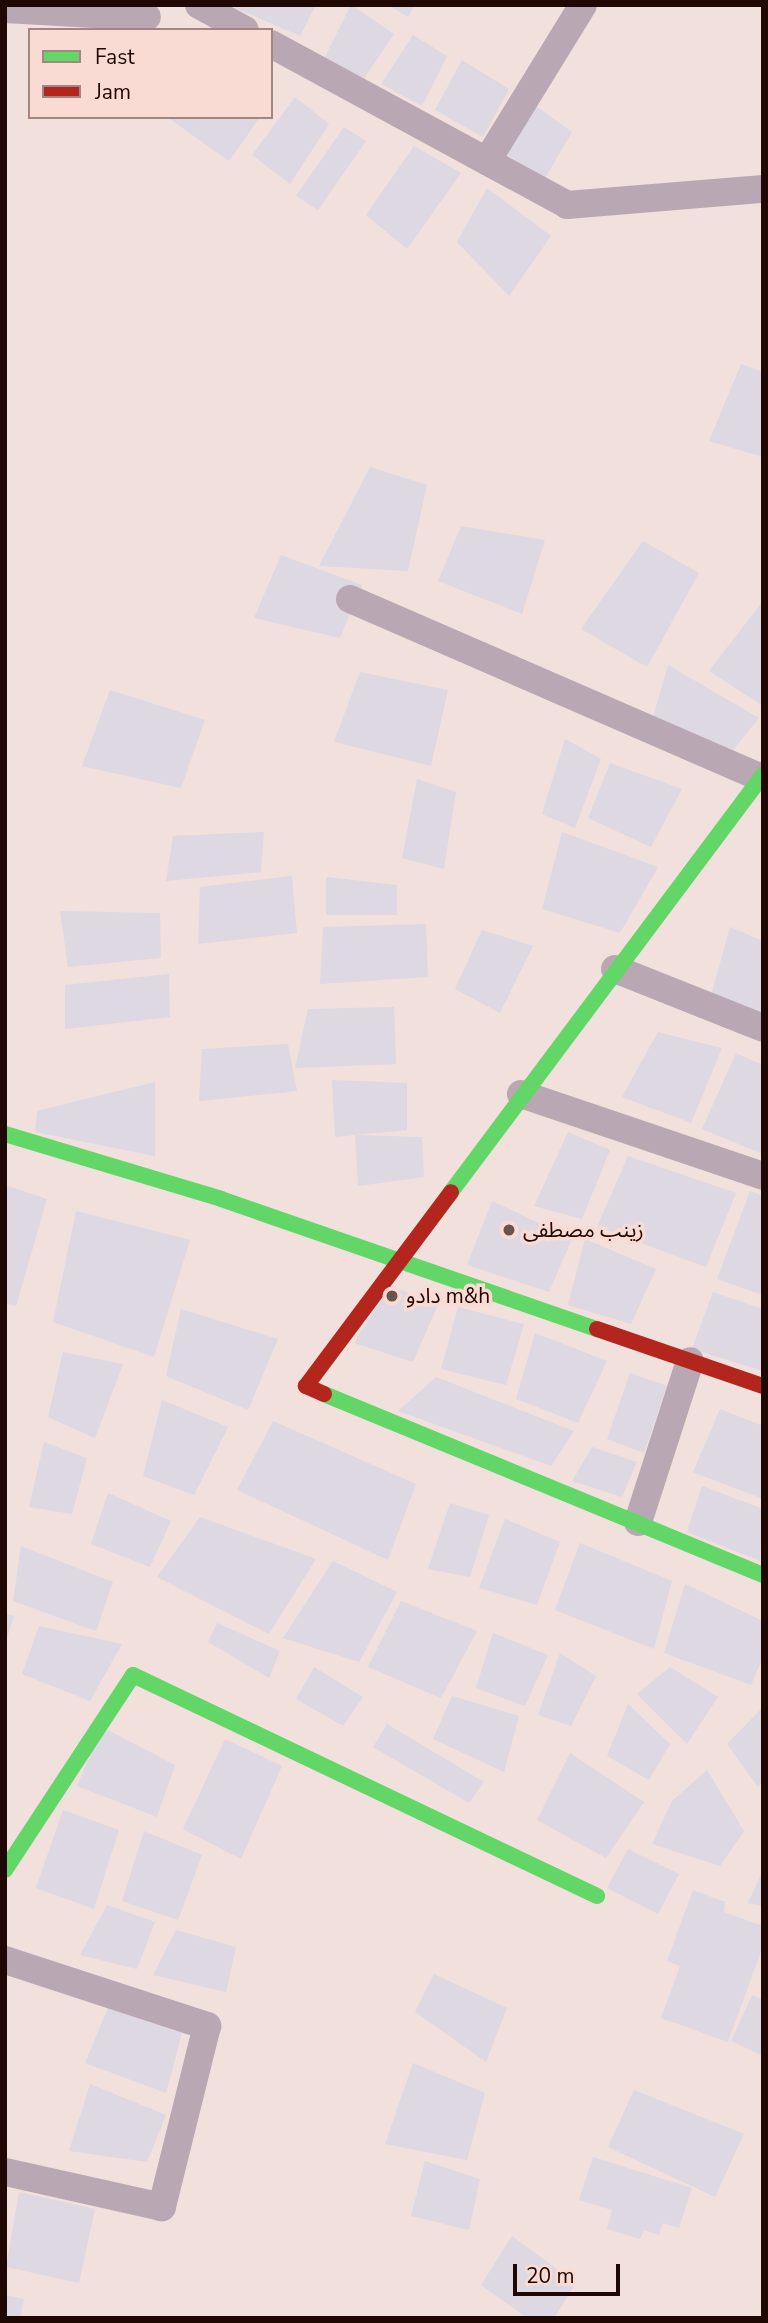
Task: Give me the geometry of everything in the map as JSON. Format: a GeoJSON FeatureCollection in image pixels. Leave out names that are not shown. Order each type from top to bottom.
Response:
{"type":"FeatureCollection","features":[{"type":"Feature","properties":{"kind":"street"},"geometry":{"type":"LineString","coordinates":[[199,5],[241,28]]}},
{"type":"Feature","properties":{"kind":"street"},"geometry":{"type":"LineString","coordinates":[[487,161],[583,5]]}},
{"type":"Feature","properties":{"kind":"street"},"geometry":{"type":"LineString","coordinates":[[5,9],[148,17]]}},
{"type":"Feature","properties":{"kind":"street"},"geometry":{"type":"LineString","coordinates":[[273,45],[567,205],[763,189]]}},
{"type":"Feature","properties":{"kind":"street"},"geometry":{"type":"LineString","coordinates":[[350,599],[762,776],[395,1261],[306,1387],[763,1575]]}},
{"type":"Feature","properties":{"kind":"street"},"geometry":{"type":"LineString","coordinates":[[615,969],[763,1028]]}},
{"type":"Feature","properties":{"kind":"street"},"geometry":{"type":"LineString","coordinates":[[521,1094],[763,1176]]}},
{"type":"Feature","properties":{"kind":"street"},"geometry":{"type":"LineString","coordinates":[[5,1134],[220,1199],[763,1386]]}},
{"type":"Feature","properties":{"kind":"street"},"geometry":{"type":"LineString","coordinates":[[638,1522],[690,1361]]}},
{"type":"Feature","properties":{"kind":"street"},"geometry":{"type":"LineString","coordinates":[[5,1870],[133,1675],[597,1896]]}},
{"type":"Feature","properties":{"kind":"street"},"geometry":{"type":"LineString","coordinates":[[5,1960],[207,2026],[162,2207],[5,2172]]}},
{"type":"Feature","properties":{"kind":"building"},"geometry":{"type":"Polygon","coordinates":[[[229,5],[316,5],[300,36],[229,5]]]}},
{"type":"Feature","properties":{"kind":"building"},"geometry":{"type":"Polygon","coordinates":[[[351,5],[394,34],[363,80],[324,59],[351,5]]]}},
{"type":"Feature","properties":{"kind":"building"},"geometry":{"type":"Polygon","coordinates":[[[388,5],[415,5],[408,17],[388,5]]]}},
{"type":"Feature","properties":{"kind":"building"},"geometry":{"type":"Polygon","coordinates":[[[413,35],[447,56],[422,106],[381,84],[413,35]]]}},
{"type":"Feature","properties":{"kind":"building"},"geometry":{"type":"Polygon","coordinates":[[[462,60],[509,89],[483,137],[435,110],[462,60]]]}},
{"type":"Feature","properties":{"kind":"building"},"geometry":{"type":"Polygon","coordinates":[[[295,97],[329,124],[290,184],[252,155],[295,97]]]}},
{"type":"Feature","properties":{"kind":"building"},"geometry":{"type":"Polygon","coordinates":[[[533,104],[572,132],[545,178],[507,155],[533,104]]]}},
{"type":"Feature","properties":{"kind":"building"},"geometry":{"type":"Polygon","coordinates":[[[170,119],[259,119],[229,161],[170,119]]]}},
{"type":"Feature","properties":{"kind":"building"},"geometry":{"type":"Polygon","coordinates":[[[344,127],[366,141],[318,210],[296,196],[344,127]]]}},
{"type":"Feature","properties":{"kind":"building"},"geometry":{"type":"Polygon","coordinates":[[[414,146],[461,173],[407,249],[366,215],[414,146]]]}},
{"type":"Feature","properties":{"kind":"building"},"geometry":{"type":"Polygon","coordinates":[[[487,188],[551,236],[509,296],[457,242],[487,188]]]}},
{"type":"Feature","properties":{"kind":"building"},"geometry":{"type":"Polygon","coordinates":[[[741,364],[763,372],[763,457],[709,441],[741,364]]]}},
{"type":"Feature","properties":{"kind":"building"},"geometry":{"type":"Polygon","coordinates":[[[370,467],[427,485],[408,571],[319,566],[370,467]]]}},
{"type":"Feature","properties":{"kind":"building"},"geometry":{"type":"Polygon","coordinates":[[[461,526],[545,540],[522,614],[438,581],[461,526]]]}},
{"type":"Feature","properties":{"kind":"building"},"geometry":{"type":"Polygon","coordinates":[[[643,541],[699,573],[647,667],[581,629],[643,541]]]}},
{"type":"Feature","properties":{"kind":"building"},"geometry":{"type":"Polygon","coordinates":[[[281,555],[362,585],[340,638],[254,618],[281,555]]]}},
{"type":"Feature","properties":{"kind":"building"},"geometry":{"type":"Polygon","coordinates":[[[763,601],[763,706],[709,671],[763,601]]]}},
{"type":"Feature","properties":{"kind":"building"},"geometry":{"type":"Polygon","coordinates":[[[668,665],[759,718],[733,750],[653,717],[668,665]]]}},
{"type":"Feature","properties":{"kind":"building"},"geometry":{"type":"Polygon","coordinates":[[[360,672],[448,690],[431,766],[334,742],[360,672]]]}},
{"type":"Feature","properties":{"kind":"building"},"geometry":{"type":"Polygon","coordinates":[[[110,690],[205,720],[181,788],[82,766],[110,690]]]}},
{"type":"Feature","properties":{"kind":"building"},"geometry":{"type":"Polygon","coordinates":[[[565,739],[601,759],[575,828],[542,814],[565,739]]]}},
{"type":"Feature","properties":{"kind":"building"},"geometry":{"type":"Polygon","coordinates":[[[610,763],[682,789],[651,847],[588,818],[610,763]]]}},
{"type":"Feature","properties":{"kind":"building"},"geometry":{"type":"Polygon","coordinates":[[[417,779],[456,792],[444,869],[402,858],[417,779]]]}},
{"type":"Feature","properties":{"kind":"building"},"geometry":{"type":"Polygon","coordinates":[[[264,832],[261,872],[166,881],[173,836],[264,832]]]}},
{"type":"Feature","properties":{"kind":"building"},"geometry":{"type":"Polygon","coordinates":[[[562,832],[658,867],[620,933],[542,909],[562,832]]]}},
{"type":"Feature","properties":{"kind":"building"},"geometry":{"type":"Polygon","coordinates":[[[292,876],[297,933],[198,944],[200,887],[292,876]]]}},
{"type":"Feature","properties":{"kind":"building"},"geometry":{"type":"Polygon","coordinates":[[[326,877],[397,885],[397,915],[326,915],[326,877]]]}},
{"type":"Feature","properties":{"kind":"building"},"geometry":{"type":"Polygon","coordinates":[[[60,911],[160,913],[161,958],[68,967],[60,911]]]}},
{"type":"Feature","properties":{"kind":"building"},"geometry":{"type":"Polygon","coordinates":[[[426,924],[428,977],[320,984],[323,927],[426,924]]]}},
{"type":"Feature","properties":{"kind":"building"},"geometry":{"type":"Polygon","coordinates":[[[730,927],[763,941],[763,1020],[711,996],[730,927]]]}},
{"type":"Feature","properties":{"kind":"building"},"geometry":{"type":"Polygon","coordinates":[[[482,930],[533,946],[500,1013],[455,989],[482,930]]]}},
{"type":"Feature","properties":{"kind":"building"},"geometry":{"type":"Polygon","coordinates":[[[169,974],[170,1017],[65,1029],[65,985],[169,974]]]}},
{"type":"Feature","properties":{"kind":"building"},"geometry":{"type":"Polygon","coordinates":[[[394,1007],[396,1064],[295,1068],[308,1009],[394,1007]]]}},
{"type":"Feature","properties":{"kind":"building"},"geometry":{"type":"Polygon","coordinates":[[[658,1032],[722,1048],[691,1123],[622,1097],[658,1032]]]}},
{"type":"Feature","properties":{"kind":"building"},"geometry":{"type":"Polygon","coordinates":[[[288,1044],[297,1091],[199,1101],[202,1049],[288,1044]]]}},
{"type":"Feature","properties":{"kind":"building"},"geometry":{"type":"Polygon","coordinates":[[[736,1053],[763,1065],[763,1154],[702,1129],[736,1053]]]}},
{"type":"Feature","properties":{"kind":"building"},"geometry":{"type":"Polygon","coordinates":[[[332,1080],[407,1083],[407,1130],[335,1137],[332,1080]]]}},
{"type":"Feature","properties":{"kind":"building"},"geometry":{"type":"Polygon","coordinates":[[[155,1082],[155,1156],[35,1132],[37,1111],[155,1082]]]}},
{"type":"Feature","properties":{"kind":"building"},"geometry":{"type":"Polygon","coordinates":[[[568,1132],[610,1150],[582,1219],[534,1206],[568,1132]]]}},
{"type":"Feature","properties":{"kind":"building"},"geometry":{"type":"Polygon","coordinates":[[[355,1135],[422,1137],[424,1177],[358,1186],[355,1135]]]}},
{"type":"Feature","properties":{"kind":"building"},"geometry":{"type":"Polygon","coordinates":[[[628,1156],[736,1193],[706,1267],[597,1227],[628,1156]]]}},
{"type":"Feature","properties":{"kind":"building"},"geometry":{"type":"Polygon","coordinates":[[[5,1185],[47,1199],[16,1306],[5,1304],[5,1185]]]}},
{"type":"Feature","properties":{"kind":"building"},"geometry":{"type":"Polygon","coordinates":[[[750,1191],[763,1196],[763,1295],[717,1279],[750,1191]]]}},
{"type":"Feature","properties":{"kind":"building"},"geometry":{"type":"Polygon","coordinates":[[[492,1201],[572,1239],[549,1292],[467,1265],[492,1201]]]}},
{"type":"Feature","properties":{"kind":"building"},"geometry":{"type":"Polygon","coordinates":[[[76,1211],[190,1240],[154,1357],[53,1322],[76,1211]]]}},
{"type":"Feature","properties":{"kind":"building"},"geometry":{"type":"Polygon","coordinates":[[[585,1239],[656,1269],[631,1324],[568,1305],[585,1239]]]}},
{"type":"Feature","properties":{"kind":"building"},"geometry":{"type":"Polygon","coordinates":[[[389,1285],[438,1305],[413,1362],[354,1343],[389,1285]]]}},
{"type":"Feature","properties":{"kind":"building"},"geometry":{"type":"Polygon","coordinates":[[[713,1292],[763,1309],[763,1371],[692,1349],[713,1292]]]}},
{"type":"Feature","properties":{"kind":"building"},"geometry":{"type":"Polygon","coordinates":[[[458,1307],[524,1324],[506,1385],[441,1369],[458,1307]]]}},
{"type":"Feature","properties":{"kind":"building"},"geometry":{"type":"Polygon","coordinates":[[[181,1309],[278,1339],[248,1410],[166,1376],[181,1309]]]}},
{"type":"Feature","properties":{"kind":"building"},"geometry":{"type":"Polygon","coordinates":[[[535,1333],[607,1361],[578,1423],[516,1399],[535,1333]]]}},
{"type":"Feature","properties":{"kind":"building"},"geometry":{"type":"Polygon","coordinates":[[[63,1352],[123,1364],[95,1438],[48,1417],[63,1352]]]}},
{"type":"Feature","properties":{"kind":"building"},"geometry":{"type":"Polygon","coordinates":[[[630,1373],[667,1386],[644,1453],[607,1439],[630,1373]]]}},
{"type":"Feature","properties":{"kind":"building"},"geometry":{"type":"Polygon","coordinates":[[[436,1377],[574,1431],[551,1466],[398,1411],[436,1377]]]}},
{"type":"Feature","properties":{"kind":"building"},"geometry":{"type":"Polygon","coordinates":[[[162,1400],[228,1427],[194,1495],[143,1476],[162,1400]]]}},
{"type":"Feature","properties":{"kind":"building"},"geometry":{"type":"Polygon","coordinates":[[[720,1409],[763,1426],[763,1499],[693,1472],[720,1409]]]}},
{"type":"Feature","properties":{"kind":"building"},"geometry":{"type":"Polygon","coordinates":[[[273,1421],[416,1484],[388,1560],[237,1490],[273,1421]]]}},
{"type":"Feature","properties":{"kind":"building"},"geometry":{"type":"Polygon","coordinates":[[[44,1442],[87,1458],[72,1514],[29,1507],[44,1442]]]}},
{"type":"Feature","properties":{"kind":"building"},"geometry":{"type":"Polygon","coordinates":[[[592,1447],[637,1462],[622,1497],[572,1481],[592,1447]]]}},
{"type":"Feature","properties":{"kind":"building"},"geometry":{"type":"Polygon","coordinates":[[[702,1486],[763,1509],[760,1561],[687,1532],[702,1486]]]}},
{"type":"Feature","properties":{"kind":"building"},"geometry":{"type":"Polygon","coordinates":[[[108,1493],[171,1521],[150,1567],[91,1544],[108,1493]]]}},
{"type":"Feature","properties":{"kind":"building"},"geometry":{"type":"Polygon","coordinates":[[[450,1503],[489,1515],[470,1577],[428,1569],[450,1503]]]}},
{"type":"Feature","properties":{"kind":"building"},"geometry":{"type":"Polygon","coordinates":[[[200,1517],[316,1559],[269,1634],[157,1577],[200,1517]]]}},
{"type":"Feature","properties":{"kind":"building"},"geometry":{"type":"Polygon","coordinates":[[[505,1519],[560,1542],[537,1605],[479,1588],[505,1519]]]}},
{"type":"Feature","properties":{"kind":"building"},"geometry":{"type":"Polygon","coordinates":[[[580,1543],[672,1581],[654,1649],[555,1610],[580,1543]]]}},
{"type":"Feature","properties":{"kind":"building"},"geometry":{"type":"Polygon","coordinates":[[[21,1546],[113,1582],[96,1631],[13,1601],[21,1546]]]}},
{"type":"Feature","properties":{"kind":"building"},"geometry":{"type":"Polygon","coordinates":[[[333,1561],[397,1592],[359,1662],[283,1638],[333,1561]]]}},
{"type":"Feature","properties":{"kind":"building"},"geometry":{"type":"Polygon","coordinates":[[[685,1584],[763,1621],[763,1657],[751,1685],[664,1653],[685,1584]]]}},
{"type":"Feature","properties":{"kind":"building"},"geometry":{"type":"Polygon","coordinates":[[[401,1601],[477,1631],[441,1698],[368,1667],[401,1601]]]}},
{"type":"Feature","properties":{"kind":"building"},"geometry":{"type":"Polygon","coordinates":[[[5,1614],[14,1616],[6,1641],[5,1641],[5,1614]]]}},
{"type":"Feature","properties":{"kind":"building"},"geometry":{"type":"Polygon","coordinates":[[[217,1623],[280,1651],[269,1678],[208,1642],[217,1623]]]}},
{"type":"Feature","properties":{"kind":"building"},"geometry":{"type":"Polygon","coordinates":[[[39,1626],[122,1644],[90,1701],[22,1674],[39,1626]]]}},
{"type":"Feature","properties":{"kind":"building"},"geometry":{"type":"Polygon","coordinates":[[[493,1633],[548,1655],[525,1706],[476,1688],[493,1633]]]}},
{"type":"Feature","properties":{"kind":"building"},"geometry":{"type":"Polygon","coordinates":[[[560,1653],[596,1676],[571,1726],[538,1715],[560,1653]]]}},
{"type":"Feature","properties":{"kind":"building"},"geometry":{"type":"Polygon","coordinates":[[[314,1667],[363,1697],[343,1726],[296,1699],[314,1667]]]}},
{"type":"Feature","properties":{"kind":"building"},"geometry":{"type":"Polygon","coordinates":[[[670,1667],[718,1697],[687,1744],[637,1694],[670,1667]]]}},
{"type":"Feature","properties":{"kind":"building"},"geometry":{"type":"Polygon","coordinates":[[[452,1696],[519,1716],[504,1772],[433,1739],[452,1696]]]}},
{"type":"Feature","properties":{"kind":"building"},"geometry":{"type":"Polygon","coordinates":[[[628,1704],[670,1744],[649,1780],[607,1756],[628,1704]]]}},
{"type":"Feature","properties":{"kind":"building"},"geometry":{"type":"Polygon","coordinates":[[[763,1707],[763,1782],[758,1787],[727,1744],[763,1707]]]}},
{"type":"Feature","properties":{"kind":"building"},"geometry":{"type":"Polygon","coordinates":[[[387,1724],[484,1782],[469,1803],[373,1747],[387,1724]]]}},
{"type":"Feature","properties":{"kind":"building"},"geometry":{"type":"Polygon","coordinates":[[[102,1727],[175,1765],[157,1817],[77,1786],[102,1727]]]}},
{"type":"Feature","properties":{"kind":"building"},"geometry":{"type":"Polygon","coordinates":[[[225,1739],[282,1766],[241,1859],[183,1829],[225,1739]]]}},
{"type":"Feature","properties":{"kind":"building"},"geometry":{"type":"Polygon","coordinates":[[[570,1753],[644,1802],[606,1858],[537,1820],[570,1753]]]}},
{"type":"Feature","properties":{"kind":"building"},"geometry":{"type":"Polygon","coordinates":[[[707,1770],[744,1831],[720,1866],[652,1844],[672,1801],[707,1770]]]}},
{"type":"Feature","properties":{"kind":"building"},"geometry":{"type":"Polygon","coordinates":[[[63,1810],[119,1830],[94,1909],[36,1888],[63,1810]]]}},
{"type":"Feature","properties":{"kind":"building"},"geometry":{"type":"Polygon","coordinates":[[[144,1831],[202,1855],[178,1920],[122,1901],[144,1831]]]}},
{"type":"Feature","properties":{"kind":"building"},"geometry":{"type":"Polygon","coordinates":[[[628,1849],[679,1874],[658,1914],[607,1888],[628,1849]]]}},
{"type":"Feature","properties":{"kind":"building"},"geometry":{"type":"Polygon","coordinates":[[[763,1870],[763,1906],[748,1903],[763,1870]]]}},
{"type":"Feature","properties":{"kind":"building"},"geometry":{"type":"Polygon","coordinates":[[[693,1890],[725,1902],[724,1912],[763,1926],[763,1946],[728,2042],[661,2018],[680,1966],[667,1961],[693,1890]]]}},
{"type":"Feature","properties":{"kind":"building"},"geometry":{"type":"Polygon","coordinates":[[[107,1905],[155,1922],[137,1969],[80,1955],[107,1905]]]}},
{"type":"Feature","properties":{"kind":"building"},"geometry":{"type":"Polygon","coordinates":[[[176,1930],[236,1947],[226,1992],[153,1975],[176,1930]]]}},
{"type":"Feature","properties":{"kind":"building"},"geometry":{"type":"Polygon","coordinates":[[[434,1974],[507,2008],[486,2062],[415,2012],[434,1974]]]}},
{"type":"Feature","properties":{"kind":"building"},"geometry":{"type":"Polygon","coordinates":[[[752,1995],[763,2000],[763,2056],[731,2041],[752,1995]]]}},
{"type":"Feature","properties":{"kind":"building"},"geometry":{"type":"Polygon","coordinates":[[[108,2008],[182,2033],[166,2093],[85,2063],[108,2008]]]}},
{"type":"Feature","properties":{"kind":"building"},"geometry":{"type":"Polygon","coordinates":[[[413,2063],[485,2093],[467,2160],[385,2144],[413,2063]]]}},
{"type":"Feature","properties":{"kind":"building"},"geometry":{"type":"Polygon","coordinates":[[[90,2084],[166,2115],[147,2162],[69,2151],[90,2084]]]}},
{"type":"Feature","properties":{"kind":"building"},"geometry":{"type":"Polygon","coordinates":[[[634,2090],[744,2134],[715,2197],[608,2147],[634,2090]]]}},
{"type":"Feature","properties":{"kind":"building"},"geometry":{"type":"Polygon","coordinates":[[[593,2157],[692,2188],[679,2228],[663,2223],[659,2235],[644,2230],[640,2239],[607,2229],[612,2210],[579,2200],[593,2157]]]}},
{"type":"Feature","properties":{"kind":"building"},"geometry":{"type":"Polygon","coordinates":[[[425,2161],[480,2179],[469,2230],[411,2216],[425,2161]]]}},
{"type":"Feature","properties":{"kind":"building"},"geometry":{"type":"Polygon","coordinates":[[[19,2192],[95,2209],[79,2283],[6,2267],[19,2192]]]}},
{"type":"Feature","properties":{"kind":"building"},"geometry":{"type":"Polygon","coordinates":[[[512,2236],[576,2283],[554,2318],[527,2318],[481,2285],[512,2236]]]}},
{"type":"Feature","properties":{"kind":"building"},"geometry":{"type":"Polygon","coordinates":[[[5,2295],[24,2299],[20,2318],[5,2318],[5,2295]]]}},
{"type":"Feature","properties":{"kind":"traffic: fast"},"geometry":{"type":"LineString","coordinates":[[451,1192],[763,775]]}},
{"type":"Feature","properties":{"kind":"traffic: fast"},"geometry":{"type":"LineString","coordinates":[[5,1134],[221,1199],[597,1329]]}},
{"type":"Feature","properties":{"kind":"traffic: fast"},"geometry":{"type":"LineString","coordinates":[[324,1394],[763,1575]]}},
{"type":"Feature","properties":{"kind":"traffic: fast"},"geometry":{"type":"LineString","coordinates":[[5,1870],[133,1675],[597,1896]]}},
{"type":"Feature","properties":{"kind":"traffic: jam"},"geometry":{"type":"LineString","coordinates":[[324,1394],[306,1386],[451,1192]]}},
{"type":"Feature","properties":{"kind":"traffic: jam"},"geometry":{"type":"LineString","coordinates":[[597,1329],[763,1386]]}},
{"type":"Feature","properties":{"kind":"place","name":"زينب مصطفى"},"geometry":{"type":"Point","coordinates":[509,1230]}},
{"type":"Feature","properties":{"kind":"place","name":"دادو m&h"},"geometry":{"type":"Point","coordinates":[392,1296]}}]}
